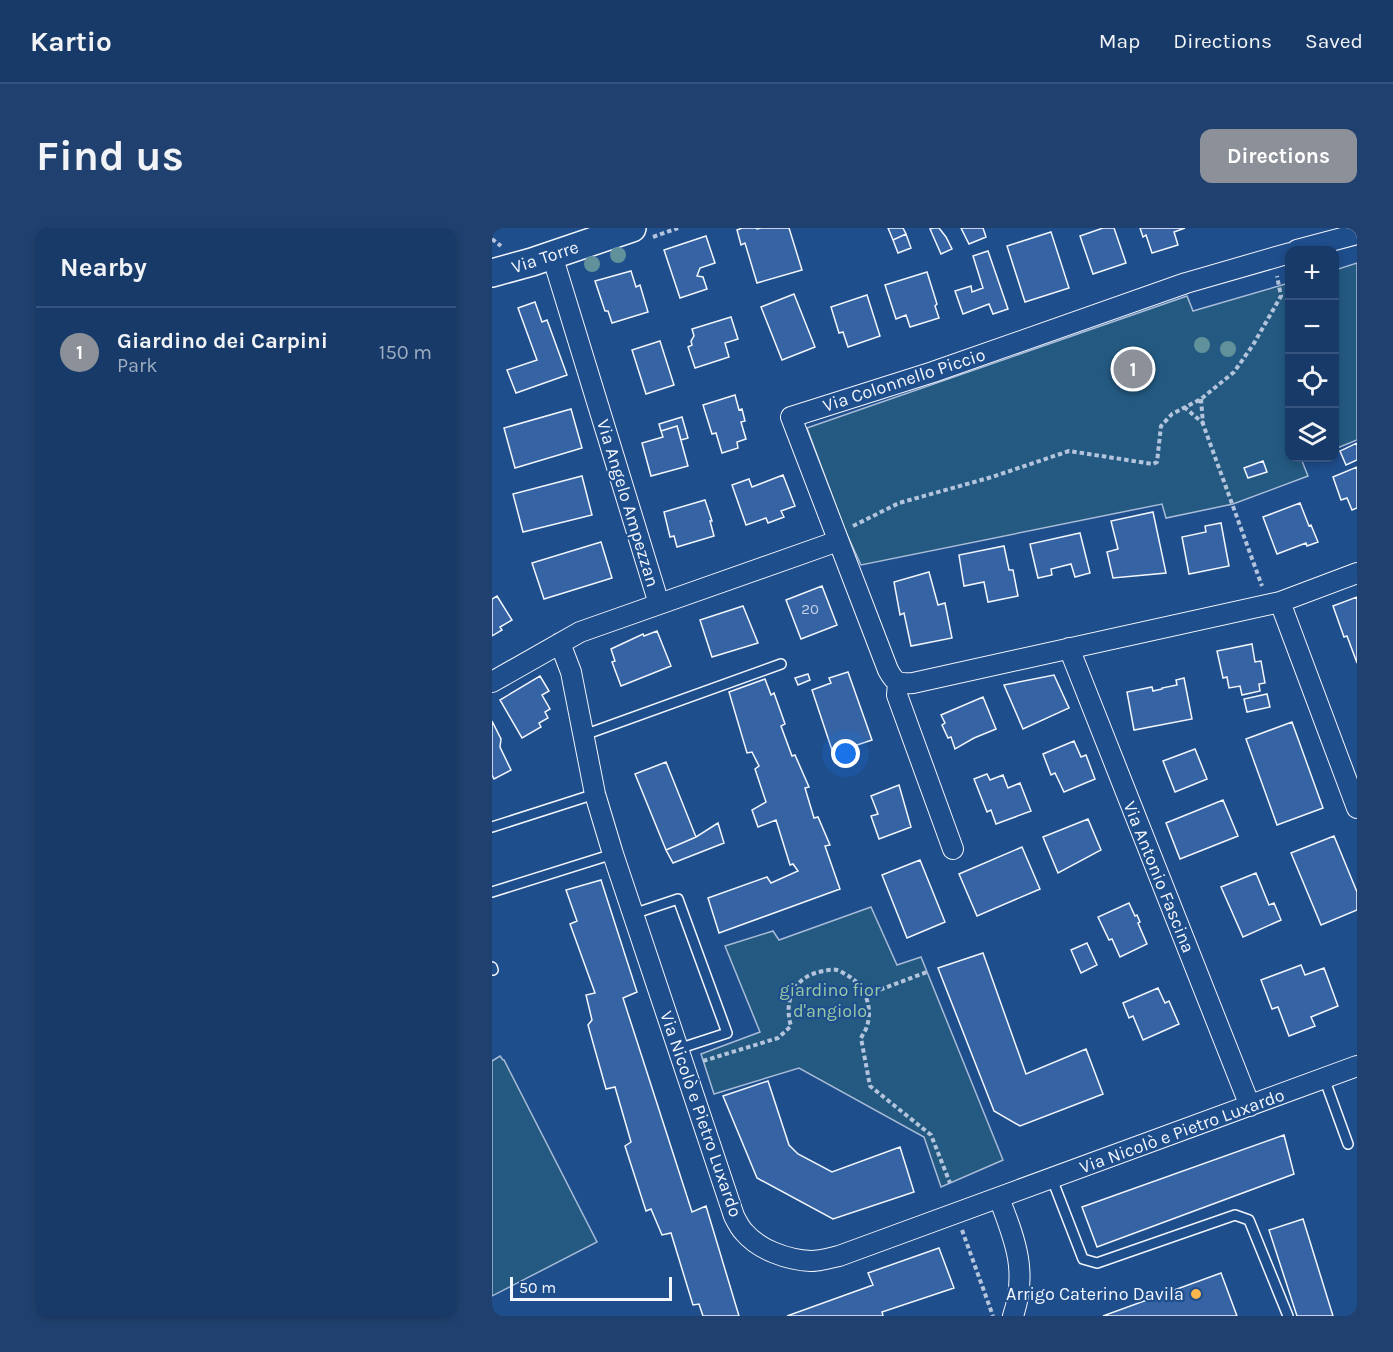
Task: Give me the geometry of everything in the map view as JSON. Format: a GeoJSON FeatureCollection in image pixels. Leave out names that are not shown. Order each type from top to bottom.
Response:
{"type":"FeatureCollection","features":[{"type":"Feature","properties":{"kind":"street","name":"Via Torre"},"geometry":{"type":"LineString","coordinates":[[492,273],[632,228]]}},
{"type":"Feature","properties":{"kind":"street"},"geometry":{"type":"LineString","coordinates":[[1312,246],[1357,234]]}},
{"type":"Feature","properties":{"kind":"street","name":"Via Angelo Ampezzan"},"geometry":{"type":"LineString","coordinates":[[552,255],[659,604],[837,537]]}},
{"type":"Feature","properties":{"kind":"street","name":"Via Colonnello Piccio"},"geometry":{"type":"LineString","coordinates":[[953,849],[897,695],[898,683],[888,670],[791,417],[933,372],[1186,283],[1280,255]]}},
{"type":"Feature","properties":{"kind":"street"},"geometry":{"type":"LineString","coordinates":[[898,683],[913,683],[1274,604],[1357,573]]}},
{"type":"Feature","properties":{"kind":"street"},"geometry":{"type":"LineString","coordinates":[[492,682],[580,632],[659,604]]}},
{"type":"Feature","properties":{"kind":"street"},"geometry":{"type":"LineString","coordinates":[[1274,604],[1357,808]]}},
{"type":"Feature","properties":{"kind":"street","name":"Via Nicolò e Pietro Luxardo"},"geometry":{"type":"LineString","coordinates":[[560,643],[571,672],[596,794],[613,854],[734,1216],[744,1233],[766,1249],[789,1258],[813,1261],[839,1256],[1357,1066]]}},
{"type":"Feature","properties":{"kind":"street","name":"Via Antonio Fascina"},"geometry":{"type":"LineString","coordinates":[[1069,648],[1250,1106]]}},
{"type":"Feature","properties":{"kind":"street"},"geometry":{"type":"LineString","coordinates":[[999,1198],[1020,1267],[1019,1295],[1013,1316]]}},
{"type":"Feature","properties":{"kind":"lane"},"geometry":{"type":"LineString","coordinates":[[584,735],[781,664]]}},
{"type":"Feature","properties":{"kind":"lane"},"geometry":{"type":"LineString","coordinates":[[492,827],[596,794]]}},
{"type":"Feature","properties":{"kind":"lane"},"geometry":{"type":"LineString","coordinates":[[492,891],[613,854]]}},
{"type":"Feature","properties":{"kind":"lane"},"geometry":{"type":"LineString","coordinates":[[633,914],[678,899],[727,1034],[678,1049]]}},
{"type":"Feature","properties":{"kind":"lane"},"geometry":{"type":"LineString","coordinates":[[1324,1078],[1348,1144]]}},
{"type":"Feature","properties":{"kind":"lane"},"geometry":{"type":"LineString","coordinates":[[1052,1179],[1083,1259],[1098,1263],[1235,1215],[1250,1220],[1288,1316]]}},
{"type":"Feature","properties":{"kind":"path"},"geometry":{"type":"LineString","coordinates":[[837,537],[899,503],[992,477],[1069,451],[1153,464],[1157,462],[1161,426],[1172,414],[1201,399],[1234,372],[1253,345],[1281,296],[1280,255]]}},
{"type":"Feature","properties":{"kind":"path"},"geometry":{"type":"LineString","coordinates":[[1201,399],[1203,424],[1274,604]]}},
{"type":"Feature","properties":{"kind":"path"},"geometry":{"type":"LineString","coordinates":[[1184,407],[1203,424]]}},
{"type":"Feature","properties":{"kind":"path"},"geometry":{"type":"LineString","coordinates":[[696,1063],[778,1038],[791,1026],[788,1005],[797,984],[810,974],[838,970],[855,981],[866,995],[869,1008],[867,1026],[861,1038],[870,1086],[931,1135],[950,1183]]}},
{"type":"Feature","properties":{"kind":"path"},"geometry":{"type":"LineString","coordinates":[[866,995],[927,972]]}},
{"type":"Feature","properties":{"kind":"path"},"geometry":{"type":"LineString","coordinates":[[963,1224],[961,1228],[993,1316]]}},
{"type":"Feature","properties":{"kind":"green space"},"geometry":{"type":"Polygon","coordinates":[[[1357,263],[1357,440],[1339,447],[1339,300],[1339,269],[1357,263]]]}},
{"type":"Feature","properties":{"kind":"green space"},"geometry":{"type":"Polygon","coordinates":[[[1285,284],[1285,462],[1302,462],[1308,476],[1233,504],[1166,518],[1162,504],[861,565],[845,530],[807,428],[1187,296],[1193,311],[1285,284]]]}},
{"type":"Feature","properties":{"kind":"green space","name":"giardino fior d'angiolo"},"geometry":{"type":"Polygon","coordinates":[[[871,907],[897,965],[921,957],[1003,1160],[941,1187],[924,1137],[799,1068],[714,1094],[701,1054],[760,1032],[725,946],[773,931],[779,940],[871,907]]]}},
{"type":"Feature","properties":{"kind":"green space"},"geometry":{"type":"Polygon","coordinates":[[[500,1056],[597,1242],[492,1296],[492,1061],[500,1056]]]}},
{"type":"Feature","properties":{"kind":"building"},"geometry":{"type":"Polygon","coordinates":[[[742,228],[789,228],[802,270],[757,283],[745,243],[741,245],[737,230],[742,228]]]}},
{"type":"Feature","properties":{"kind":"building"},"geometry":{"type":"Polygon","coordinates":[[[888,228],[903,228],[906,234],[893,240],[888,228]]]}},
{"type":"Feature","properties":{"kind":"building"},"geometry":{"type":"Polygon","coordinates":[[[939,228],[952,249],[941,254],[930,229],[939,228]]]}},
{"type":"Feature","properties":{"kind":"building"},"geometry":{"type":"Polygon","coordinates":[[[961,228],[983,228],[986,237],[969,244],[961,228]]]}},
{"type":"Feature","properties":{"kind":"building"},"geometry":{"type":"Polygon","coordinates":[[[1103,228],[1114,228],[1126,263],[1093,274],[1080,236],[1103,228]]]}},
{"type":"Feature","properties":{"kind":"building"},"geometry":{"type":"Polygon","coordinates":[[[1140,228],[1185,228],[1174,232],[1178,245],[1152,253],[1146,235],[1143,237],[1140,228]]]}},
{"type":"Feature","properties":{"kind":"building"},"geometry":{"type":"Polygon","coordinates":[[[1051,232],[1069,288],[1025,302],[1007,246],[1051,232]]]}},
{"type":"Feature","properties":{"kind":"building"},"geometry":{"type":"Polygon","coordinates":[[[906,234],[911,248],[898,253],[893,240],[906,234]]]}},
{"type":"Feature","properties":{"kind":"building"},"geometry":{"type":"Polygon","coordinates":[[[706,236],[715,263],[700,268],[697,276],[703,277],[707,289],[680,298],[664,250],[706,236]]]}},
{"type":"Feature","properties":{"kind":"building"},"geometry":{"type":"Polygon","coordinates":[[[988,251],[1008,309],[993,314],[989,304],[963,314],[955,291],[971,286],[972,292],[983,288],[973,256],[988,251]]]}},
{"type":"Feature","properties":{"kind":"building"},"geometry":{"type":"Polygon","coordinates":[[[631,271],[636,287],[640,285],[648,312],[612,323],[608,311],[605,311],[595,281],[631,271]]]}},
{"type":"Feature","properties":{"kind":"building"},"geometry":{"type":"Polygon","coordinates":[[[927,272],[939,318],[910,327],[906,315],[896,319],[885,285],[927,272]]]}},
{"type":"Feature","properties":{"kind":"building"},"geometry":{"type":"Polygon","coordinates":[[[794,294],[815,347],[782,360],[761,307],[794,294]]]}},
{"type":"Feature","properties":{"kind":"building"},"geometry":{"type":"Polygon","coordinates":[[[867,295],[880,336],[848,347],[843,332],[839,333],[831,307],[867,295]]]}},
{"type":"Feature","properties":{"kind":"building"},"geometry":{"type":"Polygon","coordinates":[[[535,302],[542,322],[547,320],[567,375],[516,393],[507,370],[537,360],[518,308],[535,302]]]}},
{"type":"Feature","properties":{"kind":"building"},"geometry":{"type":"Polygon","coordinates":[[[731,317],[738,339],[725,343],[729,357],[695,368],[688,347],[692,345],[691,341],[694,336],[692,329],[731,317]]]}},
{"type":"Feature","properties":{"kind":"building"},"geometry":{"type":"Polygon","coordinates":[[[660,341],[674,385],[646,394],[632,350],[660,341]]]}},
{"type":"Feature","properties":{"kind":"building"},"geometry":{"type":"Polygon","coordinates":[[[735,395],[745,421],[741,422],[746,439],[737,442],[738,448],[722,453],[716,433],[712,434],[703,405],[735,395]]]}},
{"type":"Feature","properties":{"kind":"building"},"geometry":{"type":"Polygon","coordinates":[[[571,409],[582,448],[515,468],[504,428],[571,409]]]}},
{"type":"Feature","properties":{"kind":"building"},"geometry":{"type":"Polygon","coordinates":[[[682,417],[688,438],[681,440],[677,426],[661,431],[659,424],[682,417]]]}},
{"type":"Feature","properties":{"kind":"building"},"geometry":{"type":"Polygon","coordinates":[[[677,426],[688,466],[651,476],[642,443],[663,437],[661,431],[677,426]]]}},
{"type":"Feature","properties":{"kind":"building"},"geometry":{"type":"Polygon","coordinates":[[[1357,443],[1357,460],[1346,465],[1340,451],[1357,443]]]}},
{"type":"Feature","properties":{"kind":"building"},"geometry":{"type":"Polygon","coordinates":[[[1263,461],[1267,472],[1248,478],[1244,468],[1263,461]]]}},
{"type":"Feature","properties":{"kind":"building"},"geometry":{"type":"Polygon","coordinates":[[[1357,467],[1357,508],[1352,510],[1347,498],[1341,500],[1333,477],[1357,467]]]}},
{"type":"Feature","properties":{"kind":"building"},"geometry":{"type":"Polygon","coordinates":[[[783,475],[795,506],[781,511],[784,517],[768,523],[766,518],[746,525],[732,485],[749,479],[752,487],[783,475]]]}},
{"type":"Feature","properties":{"kind":"building"},"geometry":{"type":"Polygon","coordinates":[[[582,476],[592,515],[523,532],[513,494],[582,476]]]}},
{"type":"Feature","properties":{"kind":"building"},"geometry":{"type":"Polygon","coordinates":[[[705,500],[714,536],[677,547],[674,536],[670,537],[664,512],[705,500]]]}},
{"type":"Feature","properties":{"kind":"building"},"geometry":{"type":"Polygon","coordinates":[[[1300,503],[1318,542],[1307,546],[1306,543],[1277,554],[1263,517],[1300,503]]]}},
{"type":"Feature","properties":{"kind":"building"},"geometry":{"type":"Polygon","coordinates":[[[1153,512],[1166,573],[1113,578],[1107,552],[1118,549],[1111,521],[1153,512]]]}},
{"type":"Feature","properties":{"kind":"building"},"geometry":{"type":"Polygon","coordinates":[[[1221,523],[1229,566],[1189,574],[1182,537],[1206,532],[1205,526],[1221,523]]]}},
{"type":"Feature","properties":{"kind":"building"},"geometry":{"type":"Polygon","coordinates":[[[1080,533],[1090,573],[1075,577],[1071,564],[1051,569],[1052,575],[1038,578],[1030,544],[1080,533]]]}},
{"type":"Feature","properties":{"kind":"building"},"geometry":{"type":"Polygon","coordinates":[[[601,542],[612,578],[544,599],[532,563],[601,542]]]}},
{"type":"Feature","properties":{"kind":"building"},"geometry":{"type":"Polygon","coordinates":[[[1004,546],[1009,570],[1013,570],[1018,596],[988,602],[984,582],[964,586],[959,555],[1004,546]]]}},
{"type":"Feature","properties":{"kind":"building"},"geometry":{"type":"Polygon","coordinates":[[[929,572],[938,605],[945,603],[952,638],[911,646],[904,613],[900,615],[894,582],[929,572]]]}},
{"type":"Feature","properties":{"kind":"building"},"geometry":{"type":"Polygon","coordinates":[[[822,586],[837,625],[801,639],[786,600],[822,586]]]}},
{"type":"Feature","properties":{"kind":"building"},"geometry":{"type":"Polygon","coordinates":[[[497,596],[512,620],[500,627],[502,630],[492,636],[492,599],[497,596]]]}},
{"type":"Feature","properties":{"kind":"building"},"geometry":{"type":"Polygon","coordinates":[[[1357,597],[1357,663],[1347,636],[1344,637],[1333,606],[1357,597]]]}},
{"type":"Feature","properties":{"kind":"building"},"geometry":{"type":"Polygon","coordinates":[[[743,606],[758,643],[712,657],[700,620],[743,606]]]}},
{"type":"Feature","properties":{"kind":"building"},"geometry":{"type":"Polygon","coordinates":[[[657,631],[671,666],[621,686],[612,662],[615,661],[611,649],[643,634],[644,636],[657,631]]]}},
{"type":"Feature","properties":{"kind":"building"},"geometry":{"type":"Polygon","coordinates":[[[1252,644],[1255,662],[1261,661],[1265,683],[1259,684],[1260,691],[1242,695],[1240,686],[1229,688],[1227,677],[1223,678],[1217,651],[1252,644]]]}},
{"type":"Feature","properties":{"kind":"building"},"geometry":{"type":"Polygon","coordinates":[[[848,672],[872,740],[832,750],[812,690],[831,683],[829,678],[848,672]]]}},
{"type":"Feature","properties":{"kind":"building"},"geometry":{"type":"Polygon","coordinates":[[[808,674],[810,680],[798,685],[795,678],[808,674]]]}},
{"type":"Feature","properties":{"kind":"building"},"geometry":{"type":"Polygon","coordinates":[[[1054,675],[1069,708],[1023,729],[1004,685],[1054,675]]]}},
{"type":"Feature","properties":{"kind":"building"},"geometry":{"type":"Polygon","coordinates":[[[540,676],[549,691],[542,695],[550,709],[545,712],[548,718],[539,723],[541,727],[522,738],[500,700],[540,676]]]}},
{"type":"Feature","properties":{"kind":"building"},"geometry":{"type":"Polygon","coordinates":[[[1184,678],[1192,719],[1134,730],[1127,692],[1152,687],[1153,691],[1162,689],[1177,685],[1176,680],[1184,678]]]}},
{"type":"Feature","properties":{"kind":"building"},"geometry":{"type":"Polygon","coordinates":[[[765,679],[771,695],[774,693],[785,724],[781,726],[792,756],[795,755],[809,787],[805,788],[814,818],[818,817],[830,845],[825,846],[840,889],[719,933],[708,898],[767,877],[771,883],[798,871],[793,864],[790,865],[776,820],[758,827],[752,810],[766,802],[755,769],[759,766],[752,752],[747,753],[729,692],[765,679]]]}},
{"type":"Feature","properties":{"kind":"building"},"geometry":{"type":"Polygon","coordinates":[[[1267,694],[1270,707],[1247,712],[1244,699],[1267,694]]]}},
{"type":"Feature","properties":{"kind":"building"},"geometry":{"type":"Polygon","coordinates":[[[983,697],[996,729],[955,749],[951,737],[948,738],[942,725],[945,723],[941,715],[983,697]]]}},
{"type":"Feature","properties":{"kind":"building"},"geometry":{"type":"Polygon","coordinates":[[[492,721],[501,739],[500,747],[511,770],[494,779],[492,775],[492,721]]]}},
{"type":"Feature","properties":{"kind":"building"},"geometry":{"type":"Polygon","coordinates":[[[1292,722],[1323,808],[1277,825],[1246,739],[1292,722]]]}},
{"type":"Feature","properties":{"kind":"building"},"geometry":{"type":"Polygon","coordinates":[[[1074,741],[1081,757],[1086,755],[1095,779],[1064,792],[1055,773],[1051,775],[1043,754],[1074,741]]]}},
{"type":"Feature","properties":{"kind":"building"},"geometry":{"type":"Polygon","coordinates":[[[1195,749],[1207,779],[1175,792],[1163,761],[1195,749]]]}},
{"type":"Feature","properties":{"kind":"building"},"geometry":{"type":"Polygon","coordinates":[[[666,762],[696,837],[666,850],[635,774],[666,762]]]}},
{"type":"Feature","properties":{"kind":"building"},"geometry":{"type":"Polygon","coordinates":[[[987,774],[990,780],[1003,775],[1008,788],[1020,783],[1031,811],[996,824],[991,810],[987,812],[974,779],[987,774]]]}},
{"type":"Feature","properties":{"kind":"building"},"geometry":{"type":"Polygon","coordinates":[[[899,785],[911,827],[879,839],[871,816],[878,814],[871,796],[899,785]]]}},
{"type":"Feature","properties":{"kind":"building"},"geometry":{"type":"Polygon","coordinates":[[[1223,800],[1238,836],[1180,859],[1166,823],[1223,800]]]}},
{"type":"Feature","properties":{"kind":"building"},"geometry":{"type":"Polygon","coordinates":[[[1088,819],[1101,850],[1058,873],[1043,837],[1088,819]]]}},
{"type":"Feature","properties":{"kind":"building"},"geometry":{"type":"Polygon","coordinates":[[[718,823],[724,843],[673,863],[666,850],[696,837],[718,823]]]}},
{"type":"Feature","properties":{"kind":"building"},"geometry":{"type":"Polygon","coordinates":[[[1334,836],[1357,892],[1357,910],[1321,925],[1291,853],[1334,836]]]}},
{"type":"Feature","properties":{"kind":"building"},"geometry":{"type":"Polygon","coordinates":[[[1022,847],[1040,889],[977,916],[959,874],[1022,847]]]}},
{"type":"Feature","properties":{"kind":"building"},"geometry":{"type":"Polygon","coordinates":[[[920,860],[945,922],[907,938],[882,875],[920,860]]]}},
{"type":"Feature","properties":{"kind":"building"},"geometry":{"type":"Polygon","coordinates":[[[1256,873],[1269,905],[1274,903],[1281,920],[1243,937],[1221,887],[1256,873]]]}},
{"type":"Feature","properties":{"kind":"building"},"geometry":{"type":"Polygon","coordinates":[[[601,880],[637,992],[623,998],[692,1212],[706,1206],[739,1316],[703,1316],[699,1304],[693,1305],[671,1233],[662,1235],[651,1209],[646,1211],[625,1146],[631,1142],[615,1087],[606,1089],[588,1025],[592,1020],[586,995],[595,993],[570,924],[577,921],[566,890],[601,880]]]}},
{"type":"Feature","properties":{"kind":"building"},"geometry":{"type":"Polygon","coordinates":[[[1129,903],[1135,916],[1137,915],[1147,944],[1120,957],[1098,917],[1129,903]]]}},
{"type":"Feature","properties":{"kind":"building"},"geometry":{"type":"Polygon","coordinates":[[[1087,943],[1097,965],[1081,973],[1071,950],[1087,943]]]}},
{"type":"Feature","properties":{"kind":"building"},"geometry":{"type":"Polygon","coordinates":[[[983,953],[1026,1074],[1086,1049],[1103,1094],[1020,1126],[994,1111],[938,968],[983,953]]]}},
{"type":"Feature","properties":{"kind":"building"},"geometry":{"type":"Polygon","coordinates":[[[1301,965],[1305,975],[1324,968],[1338,1006],[1311,1017],[1315,1026],[1289,1036],[1278,1007],[1272,1009],[1261,980],[1301,965]]]}},
{"type":"Feature","properties":{"kind":"building"},"geometry":{"type":"Polygon","coordinates":[[[1158,988],[1165,1003],[1169,1001],[1179,1024],[1143,1040],[1133,1016],[1129,1018],[1123,1003],[1158,988]]]}},
{"type":"Feature","properties":{"kind":"building"},"geometry":{"type":"Polygon","coordinates":[[[768,1081],[789,1145],[798,1154],[832,1172],[900,1147],[914,1192],[833,1219],[757,1178],[723,1096],[768,1081]]]}},
{"type":"Feature","properties":{"kind":"building"},"geometry":{"type":"Polygon","coordinates":[[[1284,1135],[1294,1174],[1097,1247],[1082,1207],[1284,1135]]]}},
{"type":"Feature","properties":{"kind":"building"},"geometry":{"type":"Polygon","coordinates":[[[1303,1219],[1333,1316],[1297,1316],[1269,1230],[1303,1219]]]}},
{"type":"Feature","properties":{"kind":"building"},"geometry":{"type":"Polygon","coordinates":[[[939,1248],[954,1288],[882,1312],[883,1316],[787,1316],[873,1285],[868,1273],[939,1248]]]}},
{"type":"Feature","properties":{"kind":"building","name":"Arrigo Caterino Davila"},"geometry":{"type":"Polygon","coordinates":[[[1221,1273],[1237,1316],[1103,1316],[1221,1273]]]}},
{"type":"Feature","properties":{"kind":"place","name":"Giardino dei Carpini"},"geometry":{"type":"Point","coordinates":[1133,369]}},
{"type":"Feature","properties":{"kind":"place","name":"Arrigo Caterino Davila"},"geometry":{"type":"Point","coordinates":[1196,1294]}}]}
